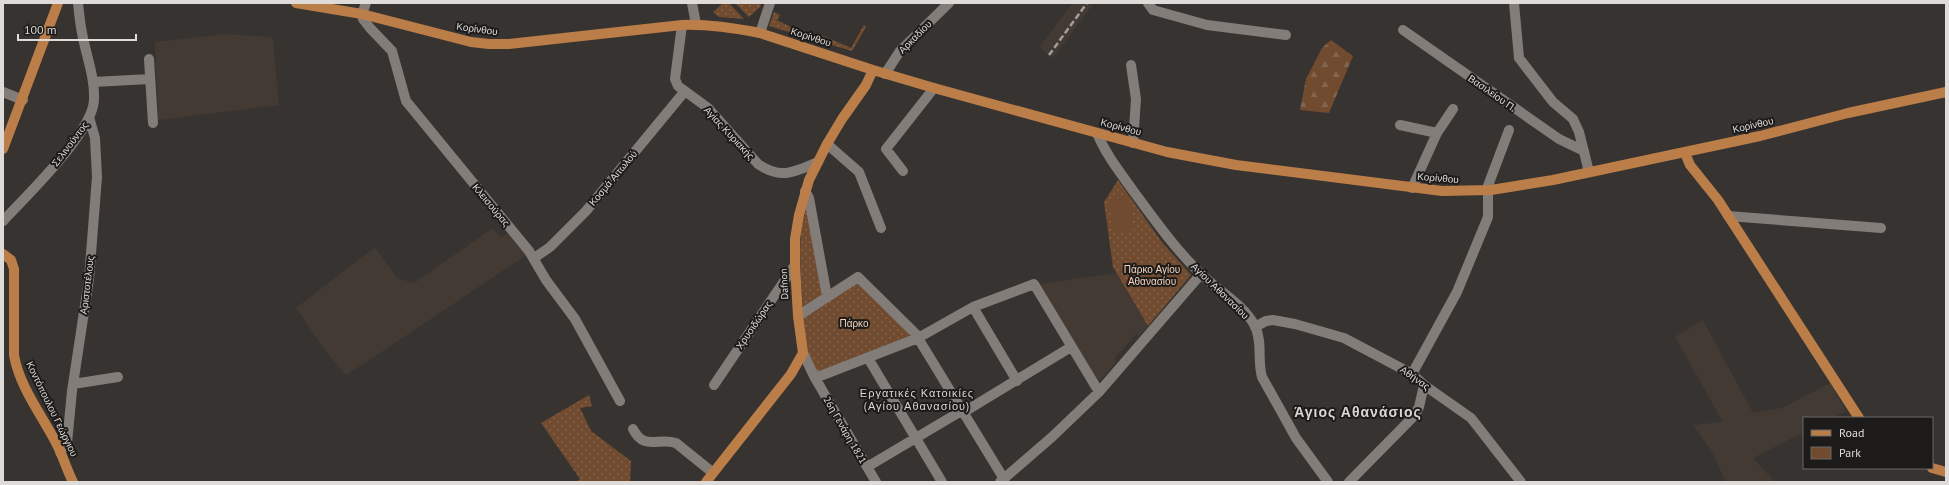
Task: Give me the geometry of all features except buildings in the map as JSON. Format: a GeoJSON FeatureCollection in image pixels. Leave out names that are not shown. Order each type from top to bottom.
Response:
{"type":"FeatureCollection","features":[{"type":"Feature","properties":{"kind":"main road"},"geometry":{"type":"LineString","coordinates":[[3,149],[23,100],[58,3]]}},
{"type":"Feature","properties":{"kind":"main road","name":"Κορίνθου"},"geometry":{"type":"LineString","coordinates":[[296,3],[362,14],[466,41],[489,44],[510,44],[696,24],[760,33],[885,74],[1133,143],[1204,160],[1449,192],[1487,191],[1685,153],[1879,106],[1946,92]]}},
{"type":"Feature","properties":{"kind":"main road","name":"Dafnon"},"geometry":{"type":"LineString","coordinates":[[803,353],[798,316],[795,265],[796,231],[805,191],[838,124],[868,82],[873,70]]}},
{"type":"Feature","properties":{"kind":"main road"},"geometry":{"type":"LineString","coordinates":[[1685,153],[1690,165],[1728,216],[1857,417]]}},
{"type":"Feature","properties":{"kind":"main road","name":"Κοντόπουλου Γεώργιου"},"geometry":{"type":"LineString","coordinates":[[3,254],[11,260],[14,269],[14,355],[16,364],[74,482]]}},
{"type":"Feature","properties":{"kind":"main road"},"geometry":{"type":"LineString","coordinates":[[706,482],[712,472],[791,374],[803,353]]}},
{"type":"Feature","properties":{"kind":"main road"},"geometry":{"type":"LineString","coordinates":[[1933,468],[1946,472]]}},
{"type":"Feature","properties":{"kind":"street","name":"Σελινούντος"},"geometry":{"type":"LineString","coordinates":[[3,221],[58,162],[89,117],[94,105],[93,82],[81,33],[78,3]]}},
{"type":"Feature","properties":{"kind":"street"},"geometry":{"type":"LineString","coordinates":[[362,14],[366,3]]}},
{"type":"Feature","properties":{"kind":"street"},"geometry":{"type":"LineString","coordinates":[[692,3],[696,24]]}},
{"type":"Feature","properties":{"kind":"street"},"geometry":{"type":"LineString","coordinates":[[760,33],[770,3]]}},
{"type":"Feature","properties":{"kind":"street","name":"Αρκαδίου"},"geometry":{"type":"LineString","coordinates":[[885,74],[900,51],[949,3]]}},
{"type":"Feature","properties":{"kind":"street"},"geometry":{"type":"LineString","coordinates":[[1148,3],[1153,10],[1207,25],[1286,35]]}},
{"type":"Feature","properties":{"kind":"street"},"geometry":{"type":"LineString","coordinates":[[1514,3],[1519,58],[1553,102],[1573,119],[1590,172]]}},
{"type":"Feature","properties":{"kind":"street","name":"Κλεισούρας"},"geometry":{"type":"LineString","coordinates":[[362,14],[363,19],[370,28],[392,51],[406,101],[534,258],[546,280],[575,319],[620,401]]}},
{"type":"Feature","properties":{"kind":"street","name":"Αγίας Κυριακής"},"geometry":{"type":"LineString","coordinates":[[682,25],[675,79],[678,86],[708,108],[758,164],[765,169],[772,172],[788,173],[818,162]]}},
{"type":"Feature","properties":{"kind":"street","name":"Βασιλείου Π."},"geometry":{"type":"LineString","coordinates":[[1403,30],[1559,139],[1584,151]]}},
{"type":"Feature","properties":{"kind":"street"},"geometry":{"type":"LineString","coordinates":[[149,59],[153,123]]}},
{"type":"Feature","properties":{"kind":"street"},"geometry":{"type":"LineString","coordinates":[[1131,65],[1136,99],[1133,143]]}},
{"type":"Feature","properties":{"kind":"street"},"geometry":{"type":"LineString","coordinates":[[93,82],[150,79]]}},
{"type":"Feature","properties":{"kind":"street"},"geometry":{"type":"LineString","coordinates":[[903,172],[886,149],[934,88]]}},
{"type":"Feature","properties":{"kind":"street","name":"Κοσμά Αιτωλού"},"geometry":{"type":"LineString","coordinates":[[534,258],[550,247],[586,211],[685,91]]}},
{"type":"Feature","properties":{"kind":"street"},"geometry":{"type":"LineString","coordinates":[[3,92],[23,100]]}},
{"type":"Feature","properties":{"kind":"street"},"geometry":{"type":"LineString","coordinates":[[1412,188],[1438,133],[1453,109]]}},
{"type":"Feature","properties":{"kind":"street","name":"Αριστοτέλους"},"geometry":{"type":"LineString","coordinates":[[60,452],[67,443],[73,384],[86,300],[97,177],[95,138],[89,117]]}},
{"type":"Feature","properties":{"kind":"street"},"geometry":{"type":"LineString","coordinates":[[1400,125],[1438,133]]}},
{"type":"Feature","properties":{"kind":"street"},"geometry":{"type":"LineString","coordinates":[[1412,374],[1457,292],[1488,217],[1487,191],[1509,130]]}},
{"type":"Feature","properties":{"kind":"street","name":"Αγίου Αθανασίου"},"geometry":{"type":"LineString","coordinates":[[1097,133],[1104,150],[1167,237],[1201,274],[1246,312],[1255,326],[1260,344],[1260,370],[1262,377],[1296,438],[1328,482]]}},
{"type":"Feature","properties":{"kind":"street"},"geometry":{"type":"LineString","coordinates":[[827,144],[859,172],[881,228]]}},
{"type":"Feature","properties":{"kind":"street"},"geometry":{"type":"LineString","coordinates":[[805,191],[809,198],[826,291]]}},
{"type":"Feature","properties":{"kind":"street"},"geometry":{"type":"LineString","coordinates":[[1728,216],[1881,228]]}},
{"type":"Feature","properties":{"kind":"street","name":"Χρυσιδώρας"},"geometry":{"type":"LineString","coordinates":[[714,385],[795,265]]}},
{"type":"Feature","properties":{"kind":"street"},"geometry":{"type":"LineString","coordinates":[[798,316],[858,277],[919,338],[964,411],[1002,480],[1099,392],[1201,274]]}},
{"type":"Feature","properties":{"kind":"street"},"geometry":{"type":"LineString","coordinates":[[815,378],[919,338],[973,307],[1034,284],[1099,392]]}},
{"type":"Feature","properties":{"kind":"street"},"geometry":{"type":"LineString","coordinates":[[973,307],[1017,381]]}},
{"type":"Feature","properties":{"kind":"street","name":"Αθήνας"},"geometry":{"type":"LineString","coordinates":[[1255,326],[1266,321],[1273,320],[1328,332],[1344,338],[1412,374],[1424,385],[1471,418],[1521,482]]}},
{"type":"Feature","properties":{"kind":"street"},"geometry":{"type":"LineString","coordinates":[[867,467],[1017,381],[1071,347]]}},
{"type":"Feature","properties":{"kind":"street","name":"26η Γενάρη 1821"},"geometry":{"type":"LineString","coordinates":[[803,353],[815,378],[876,482]]}},
{"type":"Feature","properties":{"kind":"street"},"geometry":{"type":"LineString","coordinates":[[868,358],[942,482]]}},
{"type":"Feature","properties":{"kind":"street"},"geometry":{"type":"LineString","coordinates":[[73,384],[118,377]]}},
{"type":"Feature","properties":{"kind":"street"},"geometry":{"type":"LineString","coordinates":[[1349,482],[1414,416],[1419,408],[1424,385]]}},
{"type":"Feature","properties":{"kind":"street"},"geometry":{"type":"LineString","coordinates":[[633,429],[636,436],[644,441],[671,441],[676,443],[712,472]]}},
{"type":"Feature","properties":{"kind":"shaded area"},"geometry":{"type":"Polygon","coordinates":[[[1073,3],[1094,3],[1053,58],[1039,47],[1073,3]]]}},
{"type":"Feature","properties":{"kind":"shaded area"},"geometry":{"type":"Polygon","coordinates":[[[225,34],[271,37],[273,40],[279,105],[158,120],[155,42],[225,34]]]}},
{"type":"Feature","properties":{"kind":"shaded area"},"geometry":{"type":"Polygon","coordinates":[[[493,228],[501,238],[509,232],[528,254],[346,375],[327,353],[296,308],[375,247],[397,278],[414,283],[493,228]]]}},
{"type":"Feature","properties":{"kind":"shaded area"},"geometry":{"type":"Polygon","coordinates":[[[1116,273],[1148,326],[1139,336],[1136,334],[1115,358],[1117,361],[1098,383],[1040,284],[1116,273]]]}},
{"type":"Feature","properties":{"kind":"shaded area"},"geometry":{"type":"Polygon","coordinates":[[[1703,320],[1753,413],[1782,408],[1830,383],[1846,411],[1834,417],[1803,417],[1803,433],[1753,458],[1775,482],[1726,482],[1711,450],[1693,425],[1723,422],[1675,337],[1703,320]]]}},
{"type":"Feature","properties":{"kind":"green space"},"geometry":{"type":"Polygon","coordinates":[[[723,3],[729,3],[744,19],[719,17],[713,12],[723,3]]]}},
{"type":"Feature","properties":{"kind":"green space"},"geometry":{"type":"Polygon","coordinates":[[[735,3],[761,3],[760,7],[749,17],[735,3]]]}},
{"type":"Feature","properties":{"kind":"green space"},"geometry":{"type":"Polygon","coordinates":[[[774,12],[780,15],[777,20],[816,40],[819,34],[851,48],[864,25],[866,27],[852,51],[769,26],[774,12]]]}},
{"type":"Feature","properties":{"kind":"green space"},"geometry":{"type":"Polygon","coordinates":[[[1331,40],[1353,56],[1329,113],[1300,110],[1306,79],[1322,48],[1331,40]]]}},
{"type":"Feature","properties":{"kind":"green space","name":"Πάρκο Αγίου Αθανασίου"},"geometry":{"type":"Polygon","coordinates":[[[1118,180],[1161,241],[1191,275],[1148,326],[1113,267],[1104,202],[1118,180]]]}},
{"type":"Feature","properties":{"kind":"green space"},"geometry":{"type":"Polygon","coordinates":[[[1129,196],[1134,231],[1114,234],[1108,199],[1129,196]]]}},
{"type":"Feature","properties":{"kind":"green space"},"geometry":{"type":"Polygon","coordinates":[[[807,206],[825,293],[803,308],[800,244],[801,231],[807,206]]]}},
{"type":"Feature","properties":{"kind":"green space","name":"Πάρκο"},"geometry":{"type":"Polygon","coordinates":[[[858,281],[912,335],[817,372],[807,354],[802,318],[858,281]]]}},
{"type":"Feature","properties":{"kind":"green space"},"geometry":{"type":"Polygon","coordinates":[[[589,395],[592,406],[580,408],[591,431],[631,461],[630,482],[576,482],[580,479],[541,423],[589,395]]]}},
{"type":"Feature","properties":{"kind":"railway"},"geometry":{"type":"LineString","coordinates":[[1049,55],[1087,3]]}},
{"type":"Feature","properties":{"kind":"district","name":"Εργατικές Κατοικίες (Αγίου Αθανασίου)"},"geometry":{"type":"Point","coordinates":[917,399]}},
{"type":"Feature","properties":{"kind":"district","name":"Άγιος Αθανάσιος"},"geometry":{"type":"Point","coordinates":[1358,412]}}]}
